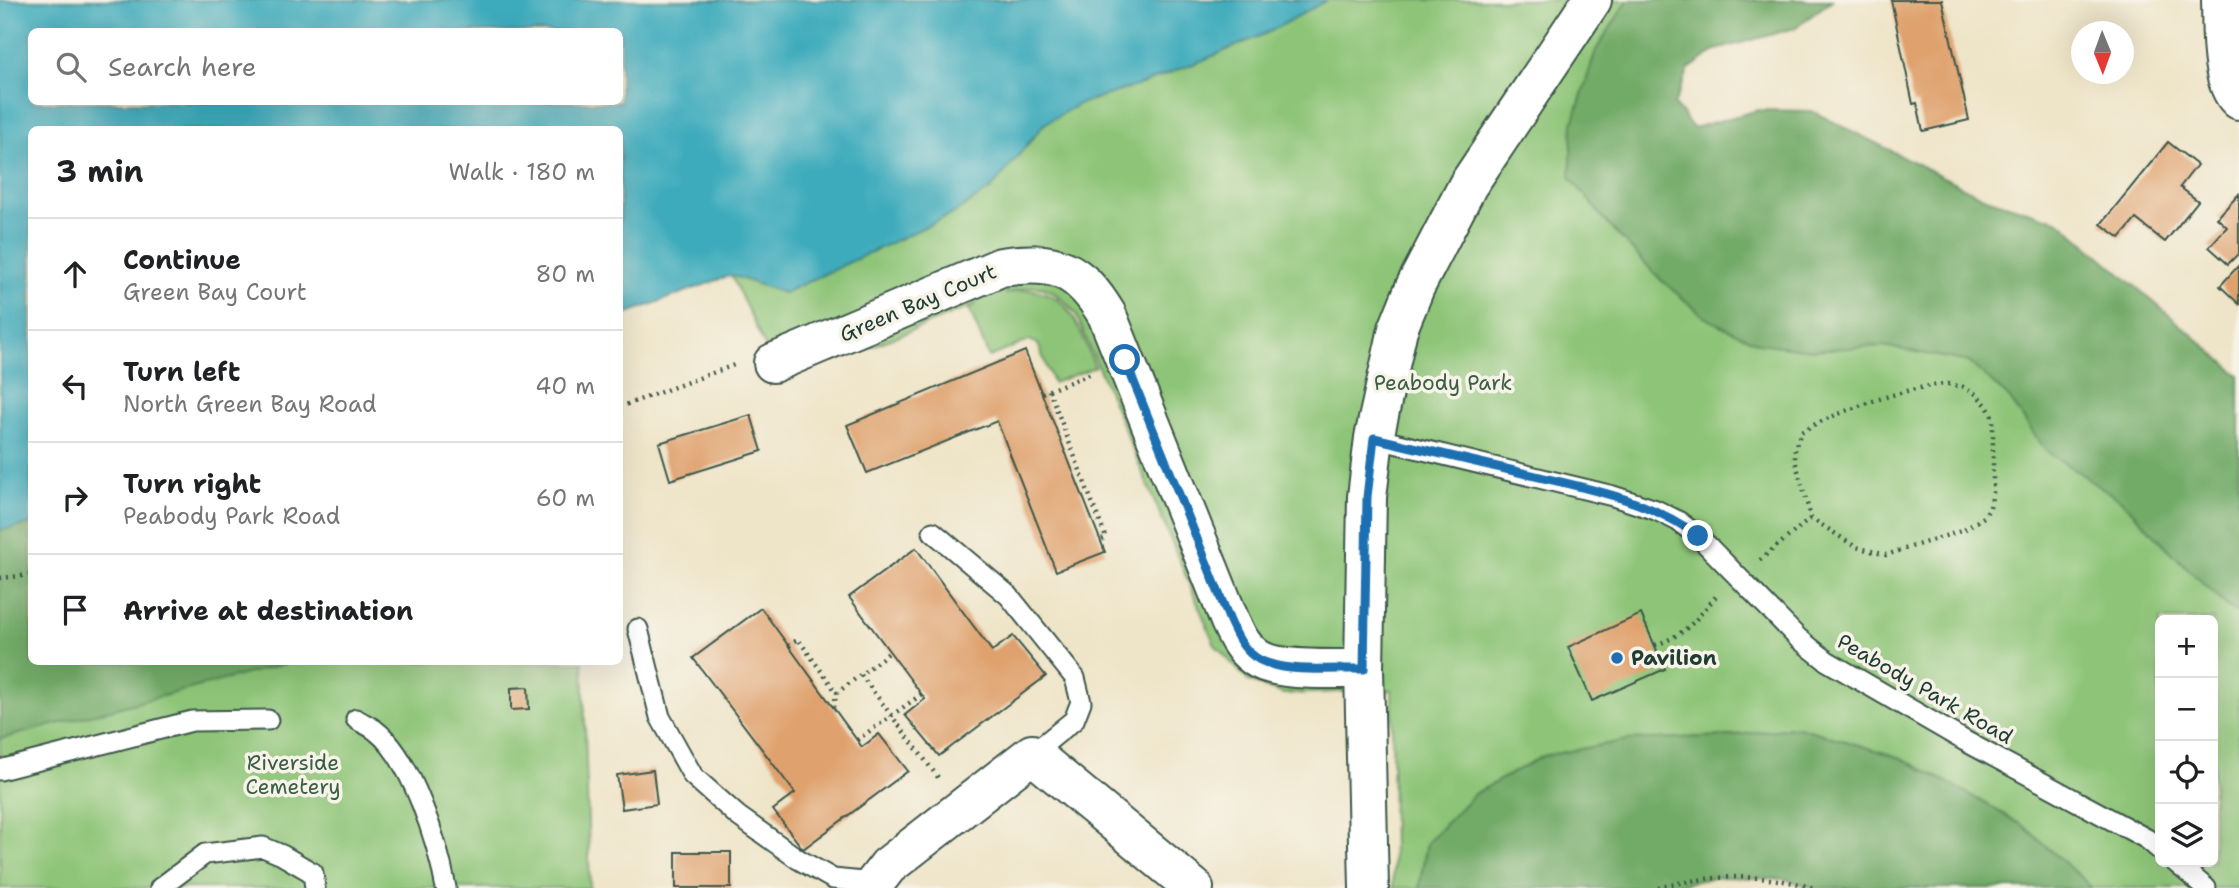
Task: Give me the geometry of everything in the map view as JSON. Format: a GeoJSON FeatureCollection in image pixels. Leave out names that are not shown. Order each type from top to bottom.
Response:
{"type":"FeatureCollection","features":[{"type":"Feature","properties":{"kind":"street"},"geometry":{"type":"LineString","coordinates":[[1369,888],[1364,669],[1367,497],[1374,438],[1398,329],[1415,287],[1468,185],[1592,0]]}},
{"type":"Feature","properties":{"kind":"street"},"geometry":{"type":"LineString","coordinates":[[2221,0],[2227,76],[2235,97],[2239,100]]}},
{"type":"Feature","properties":{"kind":"street","name":"Green Bay Court"},"geometry":{"type":"LineString","coordinates":[[772,363],[1001,267],[1028,263],[1057,268],[1077,276],[1094,293],[1107,315],[1230,621],[1242,644],[1256,659],[1283,667],[1364,669]]}},
{"type":"Feature","properties":{"kind":"street"},"geometry":{"type":"LineString","coordinates":[[872,885],[888,866],[1032,754],[1194,888]]}},
{"type":"Feature","properties":{"kind":"lane","name":"Peabody Park Road"},"geometry":{"type":"LineString","coordinates":[[1374,438],[1613,496],[1656,510],[1678,521],[1698,536],[1798,638],[1827,661],[1965,741],[2123,826],[2155,847]]}},
{"type":"Feature","properties":{"kind":"lane"},"geometry":{"type":"LineString","coordinates":[[933,532],[1009,596],[1075,678],[1081,702],[1074,720],[1032,754]]}},
{"type":"Feature","properties":{"kind":"lane"},"geometry":{"type":"LineString","coordinates":[[638,629],[660,717],[693,776],[738,817],[798,859],[833,879],[872,885]]}},
{"type":"Feature","properties":{"kind":"lane"},"geometry":{"type":"LineString","coordinates":[[356,719],[377,731],[406,767],[439,850],[446,888]]}},
{"type":"Feature","properties":{"kind":"lane"},"geometry":{"type":"LineString","coordinates":[[0,769],[192,721],[268,720]]}},
{"type":"Feature","properties":{"kind":"lane"},"geometry":{"type":"LineString","coordinates":[[160,888],[205,854],[263,847],[313,873],[315,888]]}},
{"type":"Feature","properties":{"kind":"lane"},"geometry":{"type":"LineString","coordinates":[[2181,867],[2206,888]]}},
{"type":"Feature","properties":{"kind":"path"},"geometry":{"type":"LineString","coordinates":[[1042,393],[1125,360]]}},
{"type":"Feature","properties":{"kind":"path"},"geometry":{"type":"LineString","coordinates":[[623,406],[747,361],[772,363]]}},
{"type":"Feature","properties":{"kind":"path"},"geometry":{"type":"LineString","coordinates":[[1931,385],[1963,387],[1976,394],[1987,406],[1993,418],[1993,493],[1990,507],[1976,523],[1922,545],[1886,555],[1856,547],[1811,518],[1795,460],[1795,448],[1801,432],[1834,417],[1931,385]]}},
{"type":"Feature","properties":{"kind":"path"},"geometry":{"type":"LineString","coordinates":[[1049,390],[1105,538],[1101,540]]}},
{"type":"Feature","properties":{"kind":"path"},"geometry":{"type":"LineString","coordinates":[[0,578],[28,575]]}},
{"type":"Feature","properties":{"kind":"path"},"geometry":{"type":"LineString","coordinates":[[789,646],[798,639],[837,693]]}},
{"type":"Feature","properties":{"kind":"path"},"geometry":{"type":"LineString","coordinates":[[833,706],[837,693],[890,652]]}},
{"type":"Feature","properties":{"kind":"path"},"geometry":{"type":"LineString","coordinates":[[861,675],[961,809]]}},
{"type":"Feature","properties":{"kind":"path"},"geometry":{"type":"LineString","coordinates":[[857,740],[922,694]]}},
{"type":"Feature","properties":{"kind":"path"},"geometry":{"type":"LineString","coordinates":[[1658,888],[1719,877],[1784,879],[1814,888]]}},
{"type":"Feature","properties":{"kind":"green space","name":"Peabody Park"},"geometry":{"type":"Polygon","coordinates":[[[1327,0],[1707,0],[1648,150],[2239,375],[2239,888],[2092,888],[2025,827],[1960,789],[1901,758],[1798,727],[1729,736],[1628,740],[1427,843],[1419,888],[1393,888],[1392,690],[1283,694],[1248,681],[1215,645],[1076,314],[1060,297],[1045,288],[1037,287],[1017,289],[1005,294],[1021,290],[1042,292],[1054,297],[1072,315],[1095,367],[1053,383],[1038,344],[1030,340],[989,357],[969,309],[977,304],[838,360],[773,363],[731,275],[784,293],[954,213],[991,189],[1044,124],[1079,104],[1139,85],[1271,31],[1327,0]]]}},
{"type":"Feature","properties":{"kind":"green space"},"geometry":{"type":"Polygon","coordinates":[[[1628,0],[1832,0],[1795,28],[1716,50],[1689,69],[1674,104],[1693,128],[1758,110],[1812,111],[1983,197],[2059,221],[2239,375],[2239,613],[2229,608],[2121,500],[2046,451],[2009,398],[1969,362],[1883,346],[1811,350],[1758,343],[1707,319],[1660,279],[1607,223],[1570,177],[1573,123],[1596,50],[1628,0]]]}},
{"type":"Feature","properties":{"kind":"green space","name":"Riverside Cemetery"},"geometry":{"type":"Polygon","coordinates":[[[28,525],[28,665],[583,665],[590,888],[0,888],[0,530],[28,525]]]}},
{"type":"Feature","properties":{"kind":"green space"},"geometry":{"type":"Polygon","coordinates":[[[28,525],[28,665],[280,665],[0,739],[0,530],[28,525]]]}},
{"type":"Feature","properties":{"kind":"green space"},"geometry":{"type":"Polygon","coordinates":[[[1799,727],[1901,758],[1960,789],[2025,827],[2092,888],[1814,888],[1784,879],[1719,877],[1658,888],[1419,888],[1427,843],[1474,794],[1543,756],[1628,740],[1729,736],[1799,727]]]}},
{"type":"Feature","properties":{"kind":"water"},"geometry":{"type":"Polygon","coordinates":[[[0,0],[1327,0],[1271,31],[1208,58],[1139,85],[1079,104],[1044,124],[991,189],[954,213],[784,293],[731,275],[623,315],[623,126],[28,126],[28,525],[0,530],[0,0]]]}},
{"type":"Feature","properties":{"kind":"building"},"geometry":{"type":"Polygon","coordinates":[[[1891,0],[1942,0],[1969,120],[1923,131],[1917,103],[1913,104],[1891,0]]]}},
{"type":"Feature","properties":{"kind":"building"},"geometry":{"type":"Polygon","coordinates":[[[2168,142],[2197,165],[2180,187],[2198,201],[2165,242],[2136,219],[2120,238],[2101,224],[2168,142]]]}},
{"type":"Feature","properties":{"kind":"building"},"geometry":{"type":"Polygon","coordinates":[[[2239,194],[2239,253],[2228,264],[2209,247],[2227,227],[2217,218],[2239,194]]]}},
{"type":"Feature","properties":{"kind":"building"},"geometry":{"type":"Polygon","coordinates":[[[2239,265],[2239,304],[2220,286],[2239,265]]]}},
{"type":"Feature","properties":{"kind":"building"},"geometry":{"type":"Polygon","coordinates":[[[1025,351],[1105,552],[1056,571],[997,421],[867,473],[847,425],[1025,351]]]}},
{"type":"Feature","properties":{"kind":"building"},"geometry":{"type":"Polygon","coordinates":[[[751,415],[762,451],[670,480],[659,443],[751,415]]]}},
{"type":"Feature","properties":{"kind":"building"},"geometry":{"type":"Polygon","coordinates":[[[916,548],[992,651],[1013,636],[1046,676],[939,756],[905,715],[925,699],[849,597],[916,548]]]}},
{"type":"Feature","properties":{"kind":"building"},"geometry":{"type":"Polygon","coordinates":[[[761,608],[862,747],[879,734],[908,771],[803,849],[773,810],[795,793],[693,658],[761,608]]]}},
{"type":"Feature","properties":{"kind":"building","name":"Pavilion"},"geometry":{"type":"Polygon","coordinates":[[[1641,614],[1665,669],[1592,701],[1568,647],[1641,614]]]}},
{"type":"Feature","properties":{"kind":"building"},"geometry":{"type":"Polygon","coordinates":[[[528,687],[529,709],[511,710],[511,688],[528,687]]]}},
{"type":"Feature","properties":{"kind":"building"},"geometry":{"type":"Polygon","coordinates":[[[653,770],[657,804],[622,809],[617,775],[653,770]]]}},
{"type":"Feature","properties":{"kind":"building"},"geometry":{"type":"Polygon","coordinates":[[[676,852],[731,852],[731,888],[676,888],[676,852]]]}},
{"type":"Feature","properties":{"kind":"place","name":"Pavilion"},"geometry":{"type":"Point","coordinates":[1617,658]}},
{"type":"Feature","properties":{"kind":"route"},"geometry":{"type":"LineString","coordinates":[[1125,360],[1230,621],[1242,644],[1256,659],[1283,667],[1364,669],[1367,497],[1374,438],[1613,496],[1656,510],[1678,521],[1698,536]]}}]}
